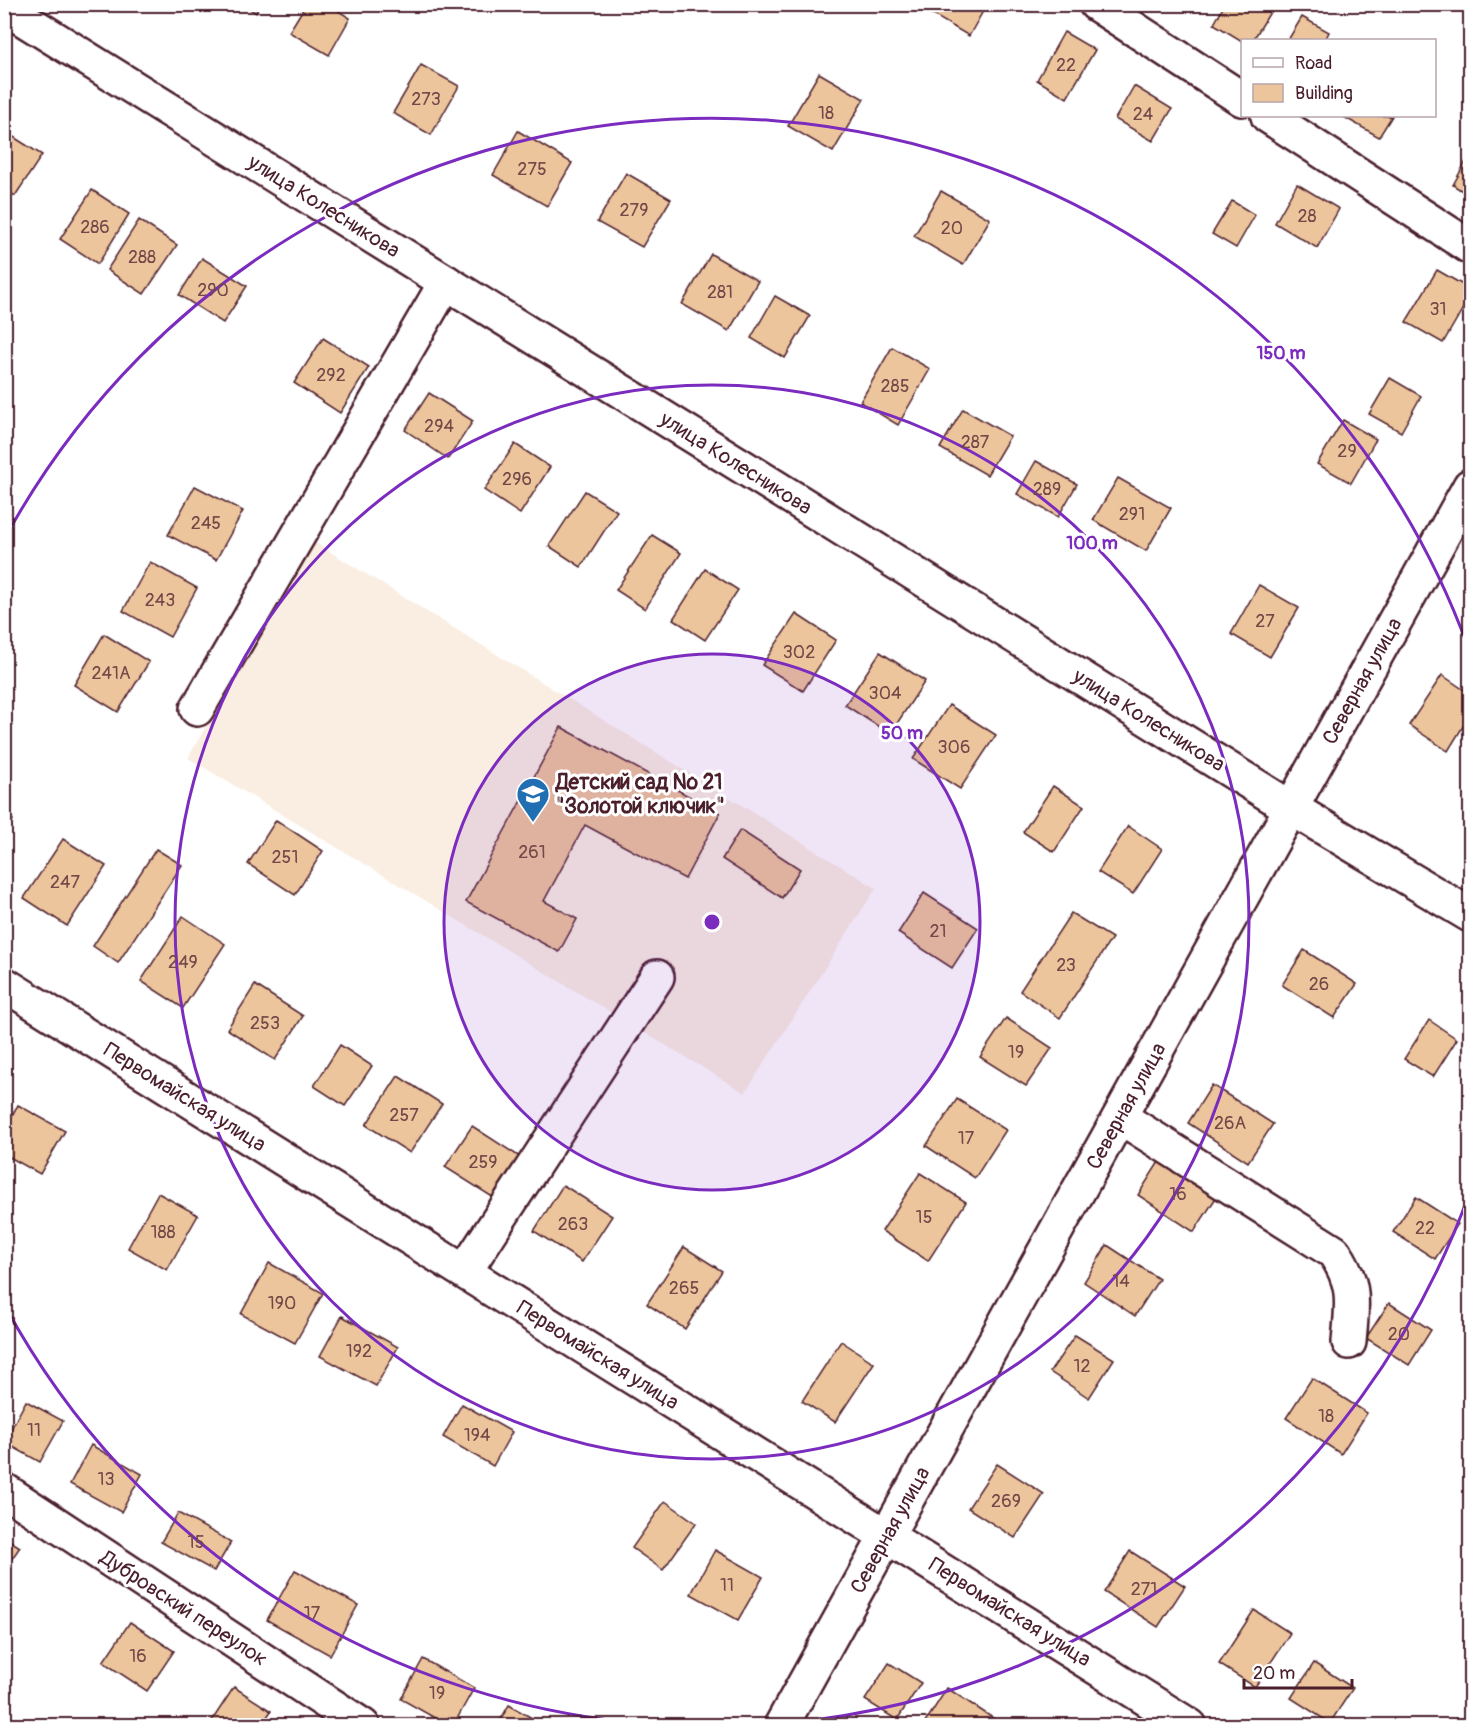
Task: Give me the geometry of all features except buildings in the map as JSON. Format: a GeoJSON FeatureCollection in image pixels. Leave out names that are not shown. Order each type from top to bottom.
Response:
{"type":"FeatureCollection","features":[{"type":"Feature","properties":{"kind":"street"},"geometry":{"type":"LineString","coordinates":[[1096,4],[1241,98]]}},
{"type":"Feature","properties":{"kind":"street","name":"улица Колесникова"},"geometry":{"type":"LineString","coordinates":[[4,7],[1291,808],[1470,915]]}},
{"type":"Feature","properties":{"kind":"street"},"geometry":{"type":"LineString","coordinates":[[1270,117],[1470,247]]}},
{"type":"Feature","properties":{"kind":"street"},"geometry":{"type":"LineString","coordinates":[[197,709],[446,282]]}},
{"type":"Feature","properties":{"kind":"street","name":"Северная улица"},"geometry":{"type":"LineString","coordinates":[[781,1725],[1470,486]]}},
{"type":"Feature","properties":{"kind":"street"},"geometry":{"type":"LineString","coordinates":[[465,1271],[657,977]]}},
{"type":"Feature","properties":{"kind":"street","name":"Первомайская улица"},"geometry":{"type":"LineString","coordinates":[[4,984],[1191,1725]]}},
{"type":"Feature","properties":{"kind":"street"},"geometry":{"type":"LineString","coordinates":[[1120,1117],[1334,1252],[1345,1269],[1352,1292],[1349,1342]]}},
{"type":"Feature","properties":{"kind":"street","name":"Дубровский переулок"},"geometry":{"type":"LineString","coordinates":[[4,1490],[363,1725]]}},
{"type":"Feature","properties":{"kind":"shaded area","name":"Детский сад № 21 \"Золотой ключик\""},"geometry":{"type":"Polygon","coordinates":[[[311,540],[876,888],[745,1093],[188,758],[311,540]]]}},
{"type":"Feature","properties":{"kind":"place","name":"Детский сад № 21 \"Золотой ключик\""},"geometry":{"type":"Point","coordinates":[533,823]}}]}
